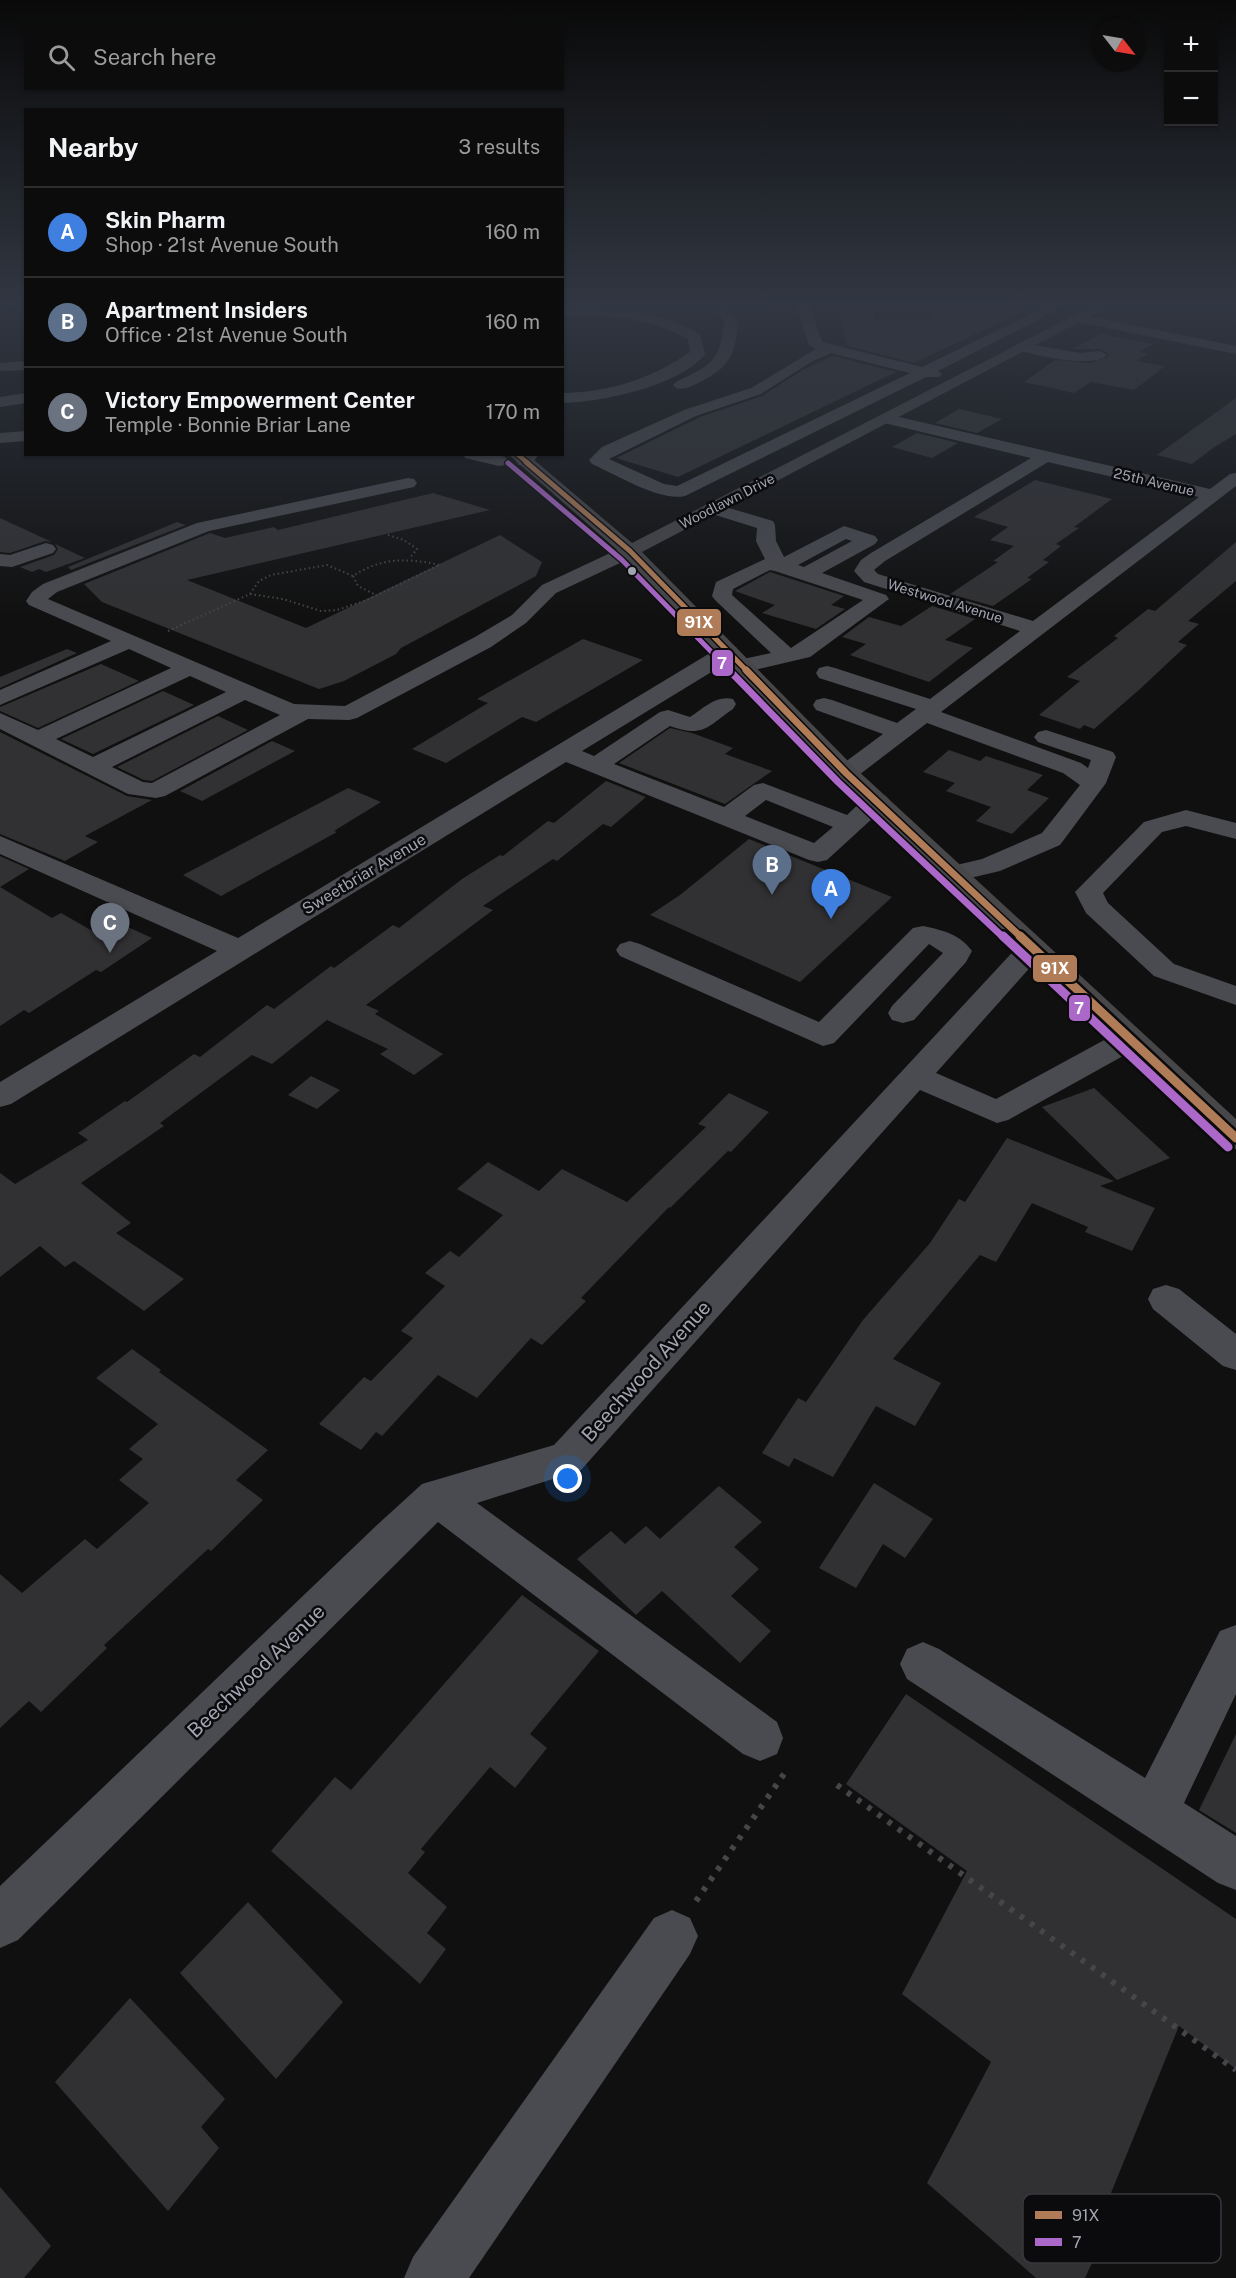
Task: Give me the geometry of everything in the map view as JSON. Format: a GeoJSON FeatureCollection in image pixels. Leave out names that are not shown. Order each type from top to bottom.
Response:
{"type":"FeatureCollection","features":[{"type":"Feature","properties":{"kind":"main road"},"geometry":{"type":"LineString","coordinates":[[588,413],[606,407]]}},
{"type":"Feature","properties":{"kind":"main road","name":"Woodlawn Drive"},"geometry":{"type":"LineString","coordinates":[[630,551],[907,407]]}},
{"type":"Feature","properties":{"kind":"main road"},"geometry":{"type":"LineString","coordinates":[[0,412],[24,408]]}},
{"type":"Feature","properties":{"kind":"main road"},"geometry":{"type":"LineString","coordinates":[[0,438],[24,436]]}},
{"type":"Feature","properties":{"kind":"main road"},"geometry":{"type":"LineString","coordinates":[[524,457],[630,551],[846,773],[1236,1138]]}},
{"type":"Feature","properties":{"kind":"main road"},"geometry":{"type":"LineString","coordinates":[[492,458],[558,489]]}},
{"type":"Feature","properties":{"kind":"street"},"geometry":{"type":"LineString","coordinates":[[707,407],[608,451],[598,460],[659,488],[679,492],[854,407]]}},
{"type":"Feature","properties":{"kind":"street","name":"25th Avenue"},"geometry":{"type":"LineString","coordinates":[[886,419],[1213,495]]}},
{"type":"Feature","properties":{"kind":"street","name":"Westwood Avenue"},"geometry":{"type":"LineString","coordinates":[[1036,629],[872,578],[864,571],[868,564],[878,557],[1047,456]]}},
{"type":"Feature","properties":{"kind":"street"},"geometry":{"type":"LineString","coordinates":[[714,476],[753,487]]}},
{"type":"Feature","properties":{"kind":"street","name":"Westwood Avenue"},"geometry":{"type":"LineString","coordinates":[[846,773],[1236,478]]}},
{"type":"Feature","properties":{"kind":"street"},"geometry":{"type":"LineString","coordinates":[[408,483],[204,527],[50,588],[36,601],[290,711],[349,713],[483,642],[519,619],[549,589],[630,551]]}},
{"type":"Feature","properties":{"kind":"street"},"geometry":{"type":"LineString","coordinates":[[712,508],[766,525],[766,541],[780,565]]}},
{"type":"Feature","properties":{"kind":"street"},"geometry":{"type":"LineString","coordinates":[[780,565],[843,532],[867,540],[806,574],[780,565],[767,564],[723,586],[722,596],[786,656]]}},
{"type":"Feature","properties":{"kind":"street"},"geometry":{"type":"LineString","coordinates":[[0,560],[12,561],[46,549]]}},
{"type":"Feature","properties":{"kind":"street","name":"Sweetbriar Avenue"},"geometry":{"type":"LineString","coordinates":[[0,1096],[563,752],[735,659],[786,656],[802,652],[879,599],[806,574]]}},
{"type":"Feature","properties":{"kind":"street"},"geometry":{"type":"LineString","coordinates":[[992,639],[1014,645]]}},
{"type":"Feature","properties":{"kind":"street"},"geometry":{"type":"LineString","coordinates":[[0,698],[129,641]]}},
{"type":"Feature","properties":{"kind":"street"},"geometry":{"type":"LineString","coordinates":[[38,739],[190,667]]}},
{"type":"Feature","properties":{"kind":"street"},"geometry":{"type":"LineString","coordinates":[[827,673],[932,708],[1072,768],[1094,783],[1051,839],[992,865],[953,874]]}},
{"type":"Feature","properties":{"kind":"street"},"geometry":{"type":"LineString","coordinates":[[92,767],[245,691]]}},
{"type":"Feature","properties":{"kind":"street"},"geometry":{"type":"LineString","coordinates":[[596,765],[668,717],[693,726],[726,704]]}},
{"type":"Feature","properties":{"kind":"street"},"geometry":{"type":"LineString","coordinates":[[824,705],[899,732]]}},
{"type":"Feature","properties":{"kind":"street"},"geometry":{"type":"LineString","coordinates":[[0,720],[137,789],[156,791],[303,712]]}},
{"type":"Feature","properties":{"kind":"street"},"geometry":{"type":"LineString","coordinates":[[563,752],[818,854],[877,801]]}},
{"type":"Feature","properties":{"kind":"street"},"geometry":{"type":"LineString","coordinates":[[727,817],[763,790],[850,825]]}},
{"type":"Feature","properties":{"kind":"street"},"geometry":{"type":"LineString","coordinates":[[1236,831],[1186,818],[1153,826],[1089,892],[1096,907],[1164,970],[1236,996]]}},
{"type":"Feature","properties":{"kind":"street"},"geometry":{"type":"LineString","coordinates":[[0,844],[240,950]]}},
{"type":"Feature","properties":{"kind":"street"},"geometry":{"type":"LineString","coordinates":[[630,950],[823,1036],[923,934],[942,939],[958,951],[956,956],[903,1013]]}},
{"type":"Feature","properties":{"kind":"street","name":"Beechwood Avenue"},"geometry":{"type":"LineString","coordinates":[[0,1922],[383,1546],[437,1497],[567,1458],[1033,947]]}},
{"type":"Feature","properties":{"kind":"street"},"geometry":{"type":"LineString","coordinates":[[864,995],[953,1035]]}},
{"type":"Feature","properties":{"kind":"street"},"geometry":{"type":"LineString","coordinates":[[916,1076],[998,1112],[1130,1039]]}},
{"type":"Feature","properties":{"kind":"street"},"geometry":{"type":"LineString","coordinates":[[1166,1299],[1236,1355]]}},
{"type":"Feature","properties":{"kind":"street"},"geometry":{"type":"LineString","coordinates":[[437,1497],[760,1738]]}},
{"type":"Feature","properties":{"kind":"street"},"geometry":{"type":"LineString","coordinates":[[1154,1812],[1236,1646]]}},
{"type":"Feature","properties":{"kind":"street"},"geometry":{"type":"LineString","coordinates":[[923,1664],[1236,1865]]}},
{"type":"Feature","properties":{"kind":"street"},"geometry":{"type":"LineString","coordinates":[[434,2278],[672,1936]]}},
{"type":"Feature","properties":{"kind":"path"},"geometry":{"type":"LineString","coordinates":[[388,535],[408,542],[417,549],[416,553],[409,558]]}},
{"type":"Feature","properties":{"kind":"path"},"geometry":{"type":"LineString","coordinates":[[250,594],[283,599],[329,611],[376,596],[406,578],[440,565],[409,558],[374,563],[353,576]]}},
{"type":"Feature","properties":{"kind":"path"},"geometry":{"type":"LineString","coordinates":[[174,637],[163,633],[250,594],[263,578],[285,571],[332,565],[353,576],[358,586],[376,596]]}},
{"type":"Feature","properties":{"kind":"path"},"geometry":{"type":"LineString","coordinates":[[672,1936],[792,1762],[760,1738]]}},
{"type":"Feature","properties":{"kind":"path"},"geometry":{"type":"LineString","coordinates":[[837,1785],[1236,2070]]}},
{"type":"Feature","properties":{"kind":"building"},"geometry":{"type":"Polygon","coordinates":[[[729,407],[823,407],[678,477],[616,458],[700,417],[729,407]]]}},
{"type":"Feature","properties":{"kind":"building"},"geometry":{"type":"Polygon","coordinates":[[[1223,407],[1236,407],[1236,434],[1192,464],[1157,455],[1223,407]]]}},
{"type":"Feature","properties":{"kind":"building"},"geometry":{"type":"Polygon","coordinates":[[[959,409],[1002,419],[977,433],[935,423],[959,409]]]}},
{"type":"Feature","properties":{"kind":"building"},"geometry":{"type":"Polygon","coordinates":[[[917,433],[958,443],[932,458],[892,447],[917,433]]]}},
{"type":"Feature","properties":{"kind":"building"},"geometry":{"type":"Polygon","coordinates":[[[1035,480],[1112,499],[1074,527],[1079,528],[1056,544],[1061,546],[1043,560],[1049,562],[1027,578],[1032,579],[993,606],[950,594],[998,562],[993,561],[1014,546],[990,540],[1008,527],[974,517],[1035,480]]]}},
{"type":"Feature","properties":{"kind":"building"},"geometry":{"type":"Polygon","coordinates":[[[433,493],[490,510],[187,580],[306,628],[500,535],[542,562],[536,576],[401,648],[396,654],[344,681],[319,689],[102,602],[84,584],[210,533],[225,538],[274,527],[278,530],[433,493]]]}},
{"type":"Feature","properties":{"kind":"building"},"geometry":{"type":"Polygon","coordinates":[[[0,518],[52,542],[45,541],[10,553],[0,552],[0,518]]]}},
{"type":"Feature","properties":{"kind":"building"},"geometry":{"type":"Polygon","coordinates":[[[177,522],[186,525],[71,570],[68,567],[177,522]]]}},
{"type":"Feature","properties":{"kind":"building"},"geometry":{"type":"Polygon","coordinates":[[[1236,542],[1236,581],[1188,621],[1199,624],[1178,642],[1187,645],[1140,689],[1094,729],[1084,725],[1080,729],[1039,715],[1080,681],[1067,677],[1118,638],[1114,636],[1148,609],[1155,611],[1236,542]]]}},
{"type":"Feature","properties":{"kind":"building"},"geometry":{"type":"Polygon","coordinates":[[[55,544],[85,558],[46,572],[39,569],[32,572],[20,567],[54,555],[58,549],[55,544]]]}},
{"type":"Feature","properties":{"kind":"building"},"geometry":{"type":"Polygon","coordinates":[[[770,572],[844,596],[831,605],[845,609],[816,629],[762,613],[775,605],[735,591],[770,572]]]}},
{"type":"Feature","properties":{"kind":"building"},"geometry":{"type":"Polygon","coordinates":[[[932,606],[975,619],[945,640],[973,648],[929,682],[850,655],[866,644],[842,637],[869,617],[901,626],[932,606]]]}},
{"type":"Feature","properties":{"kind":"building"},"geometry":{"type":"Polygon","coordinates":[[[583,639],[643,660],[536,722],[522,717],[446,763],[412,749],[488,703],[477,699],[583,639]]]}},
{"type":"Feature","properties":{"kind":"building"},"geometry":{"type":"Polygon","coordinates":[[[67,649],[77,653],[0,688],[0,677],[67,649]]]}},
{"type":"Feature","properties":{"kind":"building"},"geometry":{"type":"Polygon","coordinates":[[[101,664],[139,681],[38,728],[0,711],[0,707],[101,664]]]}},
{"type":"Feature","properties":{"kind":"building"},"geometry":{"type":"Polygon","coordinates":[[[163,691],[194,705],[93,754],[61,739],[163,691]]]}},
{"type":"Feature","properties":{"kind":"building"},"geometry":{"type":"Polygon","coordinates":[[[218,716],[248,730],[152,781],[144,780],[117,767],[218,716]]]}},
{"type":"Feature","properties":{"kind":"building"},"geometry":{"type":"Polygon","coordinates":[[[670,728],[692,733],[733,748],[725,754],[772,771],[725,804],[619,763],[670,728]]]}},
{"type":"Feature","properties":{"kind":"building"},"geometry":{"type":"Polygon","coordinates":[[[0,732],[127,796],[152,800],[85,836],[98,842],[65,861],[0,834],[0,732]]]}},
{"type":"Feature","properties":{"kind":"building"},"geometry":{"type":"Polygon","coordinates":[[[272,741],[295,751],[202,801],[180,791],[272,741]]]}},
{"type":"Feature","properties":{"kind":"building"},"geometry":{"type":"Polygon","coordinates":[[[949,750],[980,761],[986,756],[1043,775],[1027,790],[1049,798],[1012,834],[976,821],[991,807],[946,791],[955,783],[923,772],[949,750]]]}},
{"type":"Feature","properties":{"kind":"building"},"geometry":{"type":"Polygon","coordinates":[[[606,781],[646,797],[611,827],[603,824],[557,861],[553,859],[483,906],[493,910],[366,1005],[379,1011],[375,1014],[443,1054],[414,1075],[380,1054],[388,1049],[327,1020],[272,1064],[252,1055],[160,1123],[164,1126],[81,1183],[131,1223],[116,1233],[184,1279],[144,1311],[74,1261],[65,1267],[40,1246],[0,1277],[0,1173],[15,1184],[88,1140],[78,1133],[125,1101],[127,1102],[194,1054],[200,1057],[267,1005],[274,1009],[331,966],[334,968],[393,925],[399,928],[462,879],[500,855],[503,856],[548,821],[554,823],[606,781]]]}},
{"type":"Feature","properties":{"kind":"building"},"geometry":{"type":"Polygon","coordinates":[[[348,788],[381,802],[334,831],[337,832],[221,896],[183,875],[348,788]]]}},
{"type":"Feature","properties":{"kind":"building"},"geometry":{"type":"Polygon","coordinates":[[[749,839],[892,897],[800,982],[650,915],[680,895],[749,839]]]}},
{"type":"Feature","properties":{"kind":"building"},"geometry":{"type":"Polygon","coordinates":[[[0,856],[29,869],[0,887],[0,856]]]}},
{"type":"Feature","properties":{"kind":"building"},"geometry":{"type":"Polygon","coordinates":[[[0,887],[52,918],[61,913],[96,933],[115,921],[152,938],[101,972],[96,970],[29,1013],[24,1010],[0,1026],[0,887]]]}},
{"type":"Feature","properties":{"kind":"building"},"geometry":{"type":"Polygon","coordinates":[[[311,1076],[340,1090],[317,1109],[288,1095],[311,1076]]]}},
{"type":"Feature","properties":{"kind":"building"},"geometry":{"type":"Polygon","coordinates":[[[1094,1088],[1170,1158],[1117,1180],[1042,1107],[1094,1088]]]}},
{"type":"Feature","properties":{"kind":"building"},"geometry":{"type":"Polygon","coordinates":[[[729,1093],[769,1112],[731,1152],[728,1151],[669,1207],[581,1298],[586,1301],[542,1345],[531,1338],[477,1398],[438,1375],[382,1436],[376,1432],[361,1450],[319,1424],[364,1377],[371,1381],[413,1338],[401,1331],[445,1286],[425,1273],[450,1251],[459,1257],[503,1215],[457,1189],[488,1162],[539,1191],[562,1169],[627,1202],[706,1127],[698,1124],[729,1093]]]}},
{"type":"Feature","properties":{"kind":"building"},"geometry":{"type":"Polygon","coordinates":[[[1007,1138],[1114,1181],[1100,1186],[1155,1208],[1132,1251],[1085,1232],[1088,1227],[1032,1203],[996,1262],[980,1255],[893,1359],[941,1383],[915,1426],[876,1406],[833,1477],[794,1458],[789,1467],[762,1453],[798,1398],[806,1402],[863,1320],[930,1243],[959,1199],[965,1202],[1007,1138]]]}},
{"type":"Feature","properties":{"kind":"building"},"geometry":{"type":"Polygon","coordinates":[[[132,1349],[161,1370],[159,1372],[268,1450],[236,1480],[263,1500],[211,1551],[208,1549],[104,1645],[107,1648],[41,1712],[29,1701],[0,1728],[0,1574],[22,1593],[85,1539],[97,1549],[149,1503],[119,1480],[143,1459],[129,1449],[158,1424],[96,1378],[132,1349]]]}},
{"type":"Feature","properties":{"kind":"building"},"geometry":{"type":"Polygon","coordinates":[[[874,1483],[933,1519],[905,1558],[883,1544],[856,1588],[819,1568],[874,1483]]]}},
{"type":"Feature","properties":{"kind":"building"},"geometry":{"type":"Polygon","coordinates":[[[719,1486],[762,1522],[734,1547],[759,1569],[731,1596],[771,1631],[740,1663],[662,1591],[636,1615],[577,1559],[611,1531],[625,1544],[646,1526],[660,1539],[719,1486]]]}},
{"type":"Feature","properties":{"kind":"building"},"geometry":{"type":"Polygon","coordinates":[[[522,1595],[599,1651],[530,1734],[547,1748],[515,1788],[490,1767],[421,1849],[425,1852],[408,1873],[447,1907],[427,1933],[446,1949],[420,1984],[271,1851],[335,1777],[351,1790],[522,1595]]]}},
{"type":"Feature","properties":{"kind":"building"},"geometry":{"type":"Polygon","coordinates":[[[906,1694],[1236,1919],[1236,2069],[1179,2026],[1112,2194],[1023,2194],[1023,2263],[1092,2263],[1085,2278],[1036,2278],[927,2183],[991,2062],[902,1994],[967,1871],[846,1784],[906,1694]]]}},
{"type":"Feature","properties":{"kind":"building"},"geometry":{"type":"Polygon","coordinates":[[[1236,1734],[1236,1833],[1199,1810],[1236,1734]]]}},
{"type":"Feature","properties":{"kind":"building"},"geometry":{"type":"Polygon","coordinates":[[[248,1902],[343,2002],[276,2079],[180,1973],[248,1902]]]}},
{"type":"Feature","properties":{"kind":"building"},"geometry":{"type":"Polygon","coordinates":[[[130,1998],[225,2099],[201,2127],[219,2148],[168,2211],[55,2082],[130,1998]]]}},
{"type":"Feature","properties":{"kind":"building"},"geometry":{"type":"Polygon","coordinates":[[[0,2187],[51,2246],[24,2278],[0,2278],[0,2187]]]}},
{"type":"Feature","properties":{"kind":"transit line","name":"91X"},"geometry":{"type":"LineString","coordinates":[[519,456],[630,551],[846,773],[1236,1138]]}},
{"type":"Feature","properties":{"kind":"transit line","name":"7"},"geometry":{"type":"LineString","coordinates":[[508,463],[622,560],[838,782],[1228,1147]]}},
{"type":"Feature","properties":{"kind":"place","name":"Apartment Insiders"},"geometry":{"type":"Point","coordinates":[772,895]}},
{"type":"Feature","properties":{"kind":"place","name":"Skin Pharm"},"geometry":{"type":"Point","coordinates":[831,919]}},
{"type":"Feature","properties":{"kind":"place","name":"Victory Empowerment Center"},"geometry":{"type":"Point","coordinates":[110,953]}}]}
